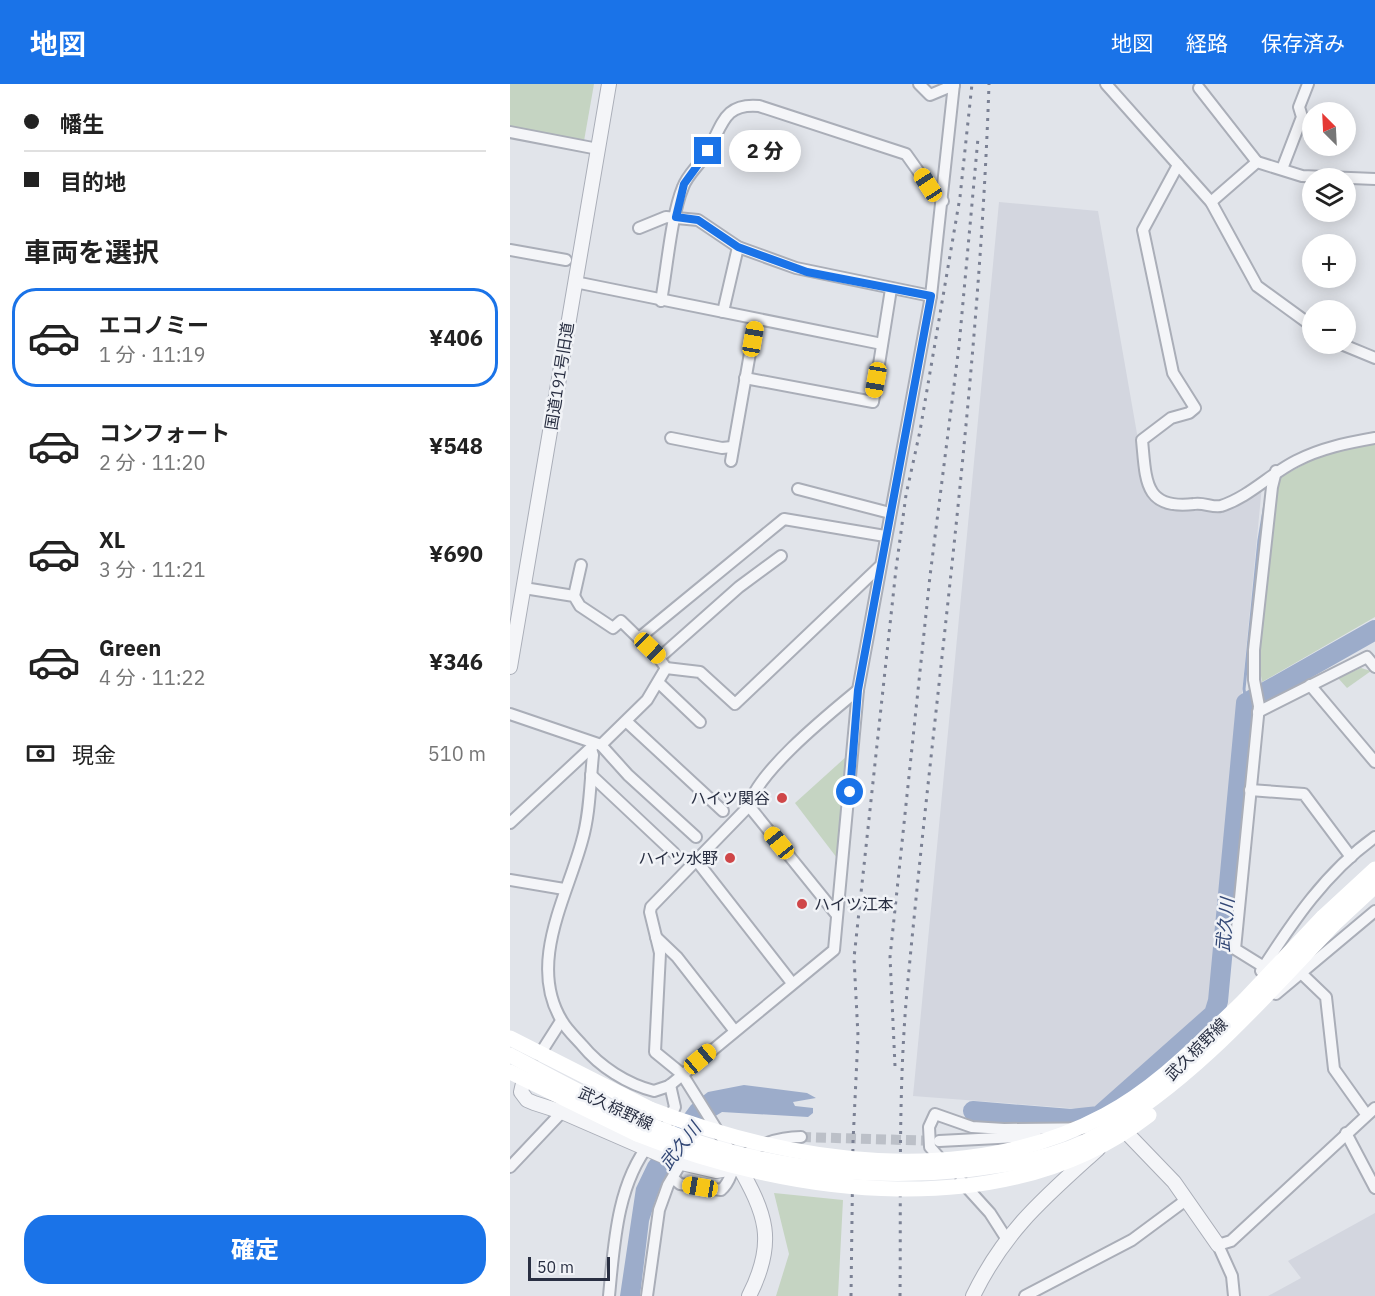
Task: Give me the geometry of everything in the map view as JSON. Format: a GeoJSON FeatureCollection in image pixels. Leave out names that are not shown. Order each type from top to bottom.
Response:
{"type":"FeatureCollection","features":[{"type":"Feature","properties":{"kind":"main road","name":"武久椋野線"},"geometry":{"type":"LineString","coordinates":[[512,1044],[628,1116],[694,1142],[731,1152],[769,1161],[851,1173],[926,1173],[977,1168],[1052,1147],[1094,1130],[1172,1076],[1249,1004],[1375,869]]}},
{"type":"Feature","properties":{"kind":"main road","name":"武久椋野線"},"geometry":{"type":"LineString","coordinates":[[1328,921],[1375,886]]}},
{"type":"Feature","properties":{"kind":"main road"},"geometry":{"type":"LineString","coordinates":[[512,1044],[540,1054],[650,1109],[749,1142],[834,1156],[932,1159],[992,1153],[1063,1135],[1119,1107],[1168,1071],[1249,1004]]}},
{"type":"Feature","properties":{"kind":"main road"},"geometry":{"type":"LineString","coordinates":[[517,1076],[637,1134],[693,1155],[747,1170],[832,1185],[933,1187],[1025,1174],[1066,1162],[1102,1146],[1132,1127],[1176,1091],[1249,1004]]}},
{"type":"Feature","properties":{"kind":"street","name":"国道191号旧道"},"geometry":{"type":"LineString","coordinates":[[510,668],[513,625],[524,588],[609,84]]}},
{"type":"Feature","properties":{"kind":"street"},"geometry":{"type":"LineString","coordinates":[[596,746],[583,840],[564,889],[549,959],[552,995],[561,1021],[587,1051],[626,1081],[654,1091],[670,1085],[834,950],[858,690],[931,296],[943,201],[954,85],[930,95],[919,84]]}},
{"type":"Feature","properties":{"kind":"street"},"geometry":{"type":"LineString","coordinates":[[1106,84],[1210,202],[1257,286],[1302,319]]}},
{"type":"Feature","properties":{"kind":"street"},"geometry":{"type":"LineString","coordinates":[[1282,170],[1302,117],[1299,107],[1308,84]]}},
{"type":"Feature","properties":{"kind":"street"},"geometry":{"type":"LineString","coordinates":[[1199,88],[1257,162],[1302,176],[1375,178]]}},
{"type":"Feature","properties":{"kind":"street"},"geometry":{"type":"LineString","coordinates":[[661,301],[684,184],[708,151],[723,120],[743,105],[759,106],[906,154],[928,185],[943,201]]}},
{"type":"Feature","properties":{"kind":"street"},"geometry":{"type":"LineString","coordinates":[[510,132],[598,149]]}},
{"type":"Feature","properties":{"kind":"street"},"geometry":{"type":"LineString","coordinates":[[1210,202],[1257,162]]}},
{"type":"Feature","properties":{"kind":"street"},"geometry":{"type":"LineString","coordinates":[[1178,165],[1143,230],[1173,373],[1195,408],[1189,413],[1171,418],[1142,440],[1149,487],[1155,496],[1179,507],[1196,503],[1219,507],[1237,499],[1276,471],[1321,450],[1375,438]]}},
{"type":"Feature","properties":{"kind":"street"},"geometry":{"type":"LineString","coordinates":[[639,228],[666,218],[698,220],[738,247],[807,272],[931,296]]}},
{"type":"Feature","properties":{"kind":"street"},"geometry":{"type":"LineString","coordinates":[[723,312],[738,247]]}},
{"type":"Feature","properties":{"kind":"street"},"geometry":{"type":"LineString","coordinates":[[510,250],[566,260]]}},
{"type":"Feature","properties":{"kind":"street"},"geometry":{"type":"LineString","coordinates":[[575,282],[882,344]]}},
{"type":"Feature","properties":{"kind":"street"},"geometry":{"type":"LineString","coordinates":[[745,378],[873,402],[891,289]]}},
{"type":"Feature","properties":{"kind":"street"},"geometry":{"type":"LineString","coordinates":[[731,461],[756,319]]}},
{"type":"Feature","properties":{"kind":"street"},"geometry":{"type":"LineString","coordinates":[[1356,350],[1375,358]]}},
{"type":"Feature","properties":{"kind":"street"},"geometry":{"type":"LineString","coordinates":[[671,438],[723,448],[732,447]]}},
{"type":"Feature","properties":{"kind":"street"},"geometry":{"type":"LineString","coordinates":[[1218,1245],[1232,1241],[1298,1182],[1371,1111],[1334,1069],[1326,997],[1302,974],[1264,967],[1235,949],[1259,709],[1254,650],[1272,487],[1276,471]]}},
{"type":"Feature","properties":{"kind":"street"},"geometry":{"type":"LineString","coordinates":[[798,489],[890,513]]}},
{"type":"Feature","properties":{"kind":"street"},"geometry":{"type":"LineString","coordinates":[[639,638],[784,519],[885,536]]}},
{"type":"Feature","properties":{"kind":"street"},"geometry":{"type":"LineString","coordinates":[[660,658],[739,587],[781,555]]}},
{"type":"Feature","properties":{"kind":"street"},"geometry":{"type":"LineString","coordinates":[[581,565],[574,596],[580,606],[612,627],[621,621],[660,658],[666,668]]}},
{"type":"Feature","properties":{"kind":"street"},"geometry":{"type":"LineString","coordinates":[[666,668],[700,672],[735,704],[879,567]]}},
{"type":"Feature","properties":{"kind":"street"},"geometry":{"type":"LineString","coordinates":[[524,588],[574,596]]}},
{"type":"Feature","properties":{"kind":"street"},"geometry":{"type":"LineString","coordinates":[[1259,709],[1367,657],[1375,667]]}},
{"type":"Feature","properties":{"kind":"street"},"geometry":{"type":"LineString","coordinates":[[510,823],[596,746],[627,722],[659,683],[666,668]]}},
{"type":"Feature","properties":{"kind":"street"},"geometry":{"type":"LineString","coordinates":[[659,683],[700,722]]}},
{"type":"Feature","properties":{"kind":"street"},"geometry":{"type":"LineString","coordinates":[[1310,685],[1375,762]]}},
{"type":"Feature","properties":{"kind":"street"},"geometry":{"type":"LineString","coordinates":[[749,1296],[760,1275],[767,1248],[766,1234],[757,1202],[737,1163],[696,1095],[682,1074],[655,1052],[660,953],[650,917],[651,907],[749,806],[752,796],[767,774],[858,690]]}},
{"type":"Feature","properties":{"kind":"street"},"geometry":{"type":"LineString","coordinates":[[510,714],[596,746],[696,837]]}},
{"type":"Feature","properties":{"kind":"street"},"geometry":{"type":"LineString","coordinates":[[627,722],[723,811]]}},
{"type":"Feature","properties":{"kind":"street"},"geometry":{"type":"LineString","coordinates":[[591,775],[674,853]]}},
{"type":"Feature","properties":{"kind":"street"},"geometry":{"type":"LineString","coordinates":[[1250,789],[1304,794],[1351,857]]}},
{"type":"Feature","properties":{"kind":"street"},"geometry":{"type":"LineString","coordinates":[[749,806],[837,915]]}},
{"type":"Feature","properties":{"kind":"street"},"geometry":{"type":"LineString","coordinates":[[1196,1058],[1222,1028],[1315,894],[1351,857],[1375,837]]}},
{"type":"Feature","properties":{"kind":"street"},"geometry":{"type":"LineString","coordinates":[[696,860],[792,983]]}},
{"type":"Feature","properties":{"kind":"street"},"geometry":{"type":"LineString","coordinates":[[510,880],[564,889]]}},
{"type":"Feature","properties":{"kind":"street"},"geometry":{"type":"LineString","coordinates":[[972,1296],[1006,1238],[1038,1204],[1226,1031],[1302,974],[1340,938],[1375,911]]}},
{"type":"Feature","properties":{"kind":"street"},"geometry":{"type":"LineString","coordinates":[[656,937],[677,957],[734,1030]]}},
{"type":"Feature","properties":{"kind":"street"},"geometry":{"type":"LineString","coordinates":[[540,1054],[561,1021]]}},
{"type":"Feature","properties":{"kind":"street"},"geometry":{"type":"LineString","coordinates":[[512,1044],[520,1050],[517,1076],[521,1092],[527,1100],[562,1112],[679,1163],[716,1171],[737,1163],[771,1140],[801,1137]]}},
{"type":"Feature","properties":{"kind":"street"},"geometry":{"type":"LineString","coordinates":[[609,1296],[624,1190],[647,1151],[674,1113],[675,1102],[670,1085]]}},
{"type":"Feature","properties":{"kind":"street"},"geometry":{"type":"LineString","coordinates":[[510,1167],[562,1112]]}},
{"type":"Feature","properties":{"kind":"street"},"geometry":{"type":"LineString","coordinates":[[1006,1238],[990,1213],[930,1147],[929,1127],[935,1114],[972,1127],[1122,1128],[1167,1173],[1218,1245],[1232,1275],[1234,1296]]}},
{"type":"Feature","properties":{"kind":"street"},"geometry":{"type":"LineString","coordinates":[[939,1141],[1077,1134],[1122,1128]]}},
{"type":"Feature","properties":{"kind":"street"},"geometry":{"type":"LineString","coordinates":[[1346,1133],[1375,1188]]}},
{"type":"Feature","properties":{"kind":"street"},"geometry":{"type":"LineString","coordinates":[[647,1296],[659,1210],[679,1163]]}},
{"type":"Feature","properties":{"kind":"street"},"geometry":{"type":"LineString","coordinates":[[674,1179],[680,1184],[721,1190],[728,1185],[737,1163]]}},
{"type":"Feature","properties":{"kind":"street"},"geometry":{"type":"LineString","coordinates":[[1025,1296],[1132,1240],[1186,1200]]}},
{"type":"Feature","properties":{"kind":"shaded area"},"geometry":{"type":"Polygon","coordinates":[[[999,202],[1098,211],[1146,485],[1166,506],[1179,510],[1204,507],[1262,486],[1212,1003],[1208,1013],[1202,1019],[1094,1110],[913,1096],[999,202]]]}},
{"type":"Feature","properties":{"kind":"shaded area"},"geometry":{"type":"Polygon","coordinates":[[[1375,1213],[1375,1296],[1268,1296],[1301,1278],[1288,1261],[1375,1213]]]}},
{"type":"Feature","properties":{"kind":"green space"},"geometry":{"type":"Polygon","coordinates":[[[510,84],[594,84],[584,141],[510,127],[510,84]]]}},
{"type":"Feature","properties":{"kind":"green space"},"geometry":{"type":"Polygon","coordinates":[[[1375,443],[1375,617],[1262,682],[1257,652],[1279,478],[1325,453],[1375,443]]]}},
{"type":"Feature","properties":{"kind":"green space"},"geometry":{"type":"Polygon","coordinates":[[[1361,668],[1371,671],[1347,688],[1338,678],[1361,668]]]}},
{"type":"Feature","properties":{"kind":"green space"},"geometry":{"type":"Polygon","coordinates":[[[847,756],[837,858],[795,803],[847,756]]]}},
{"type":"Feature","properties":{"kind":"green space"},"geometry":{"type":"Polygon","coordinates":[[[774,1193],[843,1200],[838,1296],[776,1296],[789,1254],[774,1193]]]}},
{"type":"Feature","properties":{"kind":"water"},"geometry":{"type":"Polygon","coordinates":[[[744,1085],[807,1093],[816,1098],[793,1102],[795,1106],[813,1108],[813,1113],[808,1117],[722,1112],[709,1120],[690,1140],[662,1183],[649,1221],[640,1296],[620,1296],[636,1188],[648,1163],[691,1105],[708,1092],[744,1085]]]}},
{"type":"Feature","properties":{"kind":"waterway"},"geometry":{"type":"LineString","coordinates":[[1246,703],[1244,689],[1259,540],[1265,504]]}},
{"type":"Feature","properties":{"kind":"waterway","name":"武久川"},"geometry":{"type":"LineString","coordinates":[[973,1111],[1071,1119],[1099,1116],[1214,1014],[1218,1001],[1246,703],[1375,630]]}},
{"type":"Feature","properties":{"kind":"tunnel"},"geometry":{"type":"LineString","coordinates":[[801,1137],[939,1141]]}},
{"type":"Feature","properties":{"kind":"railway"},"geometry":{"type":"LineString","coordinates":[[851,1296],[853,1142],[858,1036],[854,958],[896,569],[906,495],[920,431],[960,197],[972,84]]}},
{"type":"Feature","properties":{"kind":"railway"},"geometry":{"type":"LineString","coordinates":[[900,1296],[901,1105],[904,1029],[966,425],[984,198],[989,84]]}},
{"type":"Feature","properties":{"kind":"railway"},"geometry":{"type":"LineString","coordinates":[[895,1066],[890,957],[930,576],[959,346],[978,138]]}},
{"type":"Feature","properties":{"kind":"place","name":"ハイツ関谷"},"geometry":{"type":"Point","coordinates":[782,798]}},
{"type":"Feature","properties":{"kind":"place","name":"ハイツ水野"},"geometry":{"type":"Point","coordinates":[730,858]}},
{"type":"Feature","properties":{"kind":"place","name":"ハイツ江本"},"geometry":{"type":"Point","coordinates":[802,904]}},
{"type":"Feature","properties":{"kind":"route"},"geometry":{"type":"LineString","coordinates":[[708,151],[684,184],[676,217],[698,220],[738,247],[807,272],[931,296],[858,690],[850,792]]}}]}
